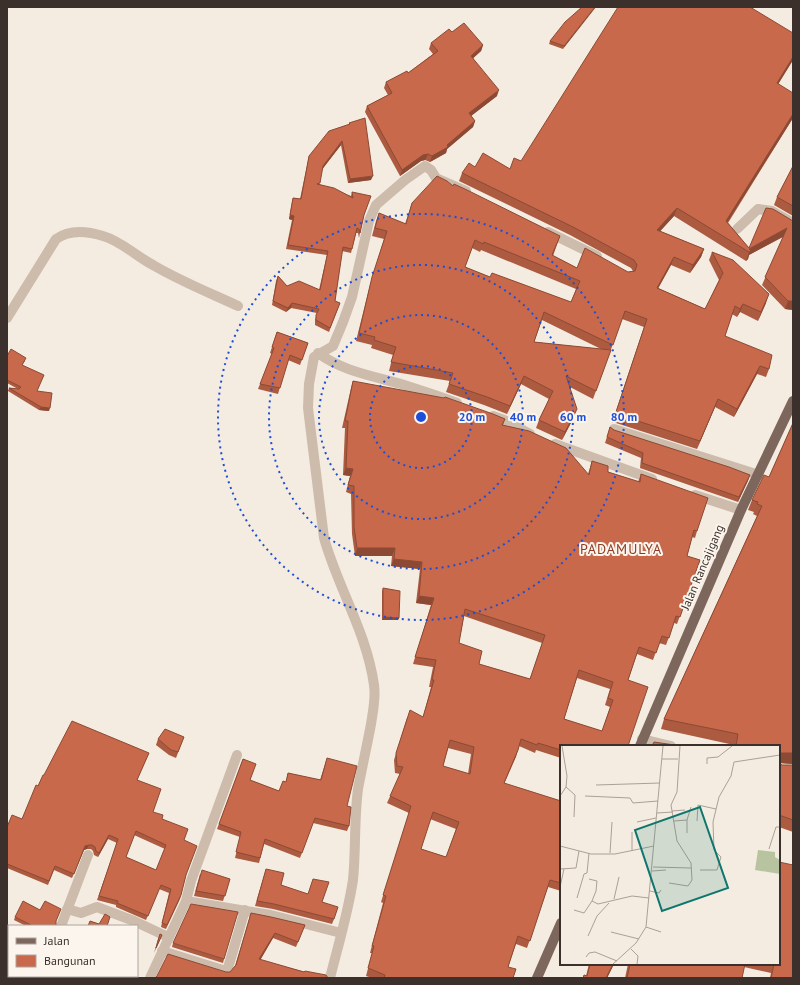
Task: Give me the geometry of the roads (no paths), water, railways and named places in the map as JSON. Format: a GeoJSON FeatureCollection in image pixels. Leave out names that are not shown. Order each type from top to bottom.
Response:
{"type":"FeatureCollection","features":[{"type":"Feature","properties":{"kind":"main road","name":"Jalan Rancajigang"},"geometry":{"type":"LineString","coordinates":[[641,743],[741,510],[793,401]]}},
{"type":"Feature","properties":{"kind":"main road"},"geometry":{"type":"LineString","coordinates":[[537,978],[560,925]]}},
{"type":"Feature","properties":{"kind":"street"},"geometry":{"type":"LineString","coordinates":[[330,978],[350,900],[353,879],[358,789],[375,704],[375,685],[357,623],[329,557],[324,538],[308,408],[309,384],[314,357],[333,346],[343,322],[352,297],[368,221],[376,205],[404,180],[425,166],[433,174],[473,195]]}},
{"type":"Feature","properties":{"kind":"street"},"geometry":{"type":"LineString","coordinates":[[737,229],[758,209],[772,211],[793,223]]}},
{"type":"Feature","properties":{"kind":"street"},"geometry":{"type":"LineString","coordinates":[[539,228],[606,261]]}},
{"type":"Feature","properties":{"kind":"street"},"geometry":{"type":"LineString","coordinates":[[7,318],[56,239],[71,232],[77,231],[95,234],[110,239],[165,272],[238,306]]}},
{"type":"Feature","properties":{"kind":"street"},"geometry":{"type":"LineString","coordinates":[[318,354],[328,361],[352,370],[465,406]]}},
{"type":"Feature","properties":{"kind":"street"},"geometry":{"type":"LineString","coordinates":[[484,413],[504,420],[545,440],[659,482]]}},
{"type":"Feature","properties":{"kind":"street"},"geometry":{"type":"LineString","coordinates":[[614,429],[759,474]]}},
{"type":"Feature","properties":{"kind":"street"},"geometry":{"type":"LineString","coordinates":[[688,492],[741,510]]}},
{"type":"Feature","properties":{"kind":"street"},"geometry":{"type":"LineString","coordinates":[[641,743],[661,745]]}},
{"type":"Feature","properties":{"kind":"street"},"geometry":{"type":"LineString","coordinates":[[150,978],[186,901],[237,755]]}},
{"type":"Feature","properties":{"kind":"street"},"geometry":{"type":"LineString","coordinates":[[61,925],[88,855]]}},
{"type":"Feature","properties":{"kind":"street"},"geometry":{"type":"LineString","coordinates":[[186,901],[245,910],[293,920],[341,933]]}},
{"type":"Feature","properties":{"kind":"street"},"geometry":{"type":"LineString","coordinates":[[67,909],[81,913],[97,908],[168,937]]}},
{"type":"Feature","properties":{"kind":"street"},"geometry":{"type":"LineString","coordinates":[[162,951],[226,971],[245,910]]}},
{"type":"Feature","properties":{"kind":"district","name":"PADAMULYA"},"geometry":{"type":"Point","coordinates":[621,549]}}]}
